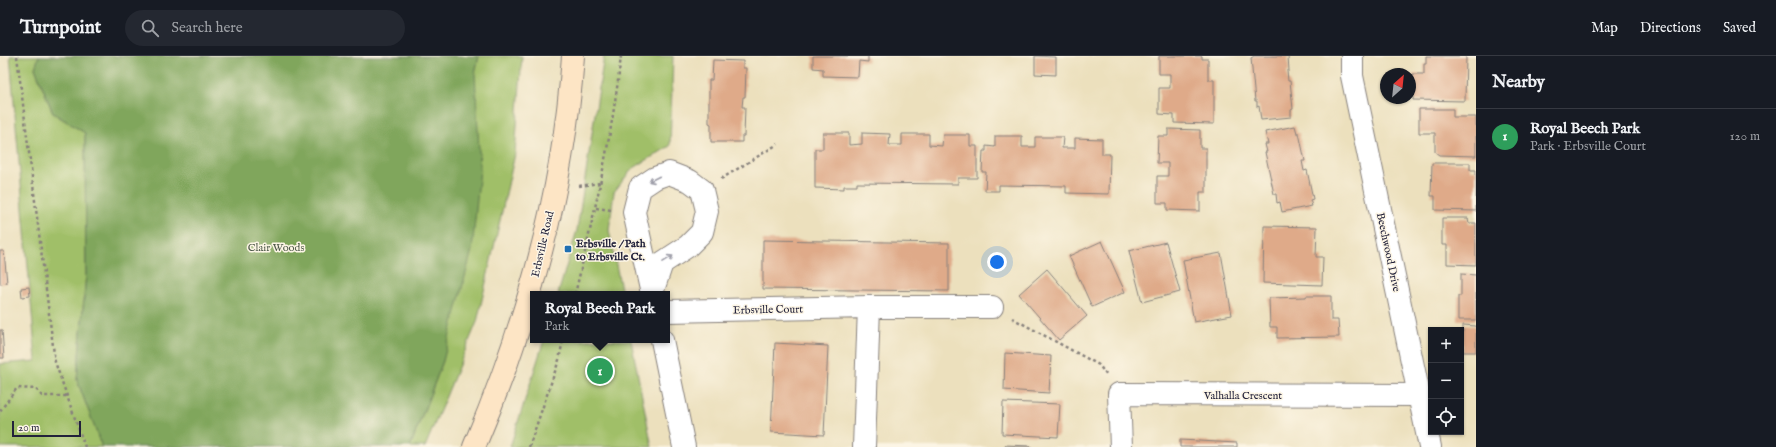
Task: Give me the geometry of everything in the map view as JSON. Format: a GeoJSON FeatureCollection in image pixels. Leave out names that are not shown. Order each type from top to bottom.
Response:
{"type":"FeatureCollection","features":[{"type":"Feature","properties":{"kind":"main road","name":"Erbsville Road"},"geometry":{"type":"LineString","coordinates":[[474,447],[491,408],[532,284],[559,171],[570,101],[573,56]]}},
{"type":"Feature","properties":{"kind":"street","name":"Beechwood Drive"},"geometry":{"type":"LineString","coordinates":[[1352,56],[1352,76],[1430,447]]}},
{"type":"Feature","properties":{"kind":"street"},"geometry":{"type":"LineString","coordinates":[[652,291],[634,212],[640,188],[655,178],[669,173],[690,180],[702,190],[707,211],[702,232],[688,246],[662,263],[653,291]]}},
{"type":"Feature","properties":{"kind":"street","name":"Erbsville Court"},"geometry":{"type":"LineString","coordinates":[[670,311],[992,307]]}},
{"type":"Feature","properties":{"kind":"street"},"geometry":{"type":"LineString","coordinates":[[864,447],[869,308]]}},
{"type":"Feature","properties":{"kind":"street"},"geometry":{"type":"LineString","coordinates":[[663,343],[684,447]]}},
{"type":"Feature","properties":{"kind":"street","name":"Valhalla Crescent"},"geometry":{"type":"LineString","coordinates":[[1119,394],[1419,395]]}},
{"type":"Feature","properties":{"kind":"street"},"geometry":{"type":"LineString","coordinates":[[1119,394],[1121,447]]}},
{"type":"Feature","properties":{"kind":"path"},"geometry":{"type":"LineString","coordinates":[[17,56],[55,362],[85,447]]}},
{"type":"Feature","properties":{"kind":"path"},"geometry":{"type":"LineString","coordinates":[[576,291],[596,208],[616,96],[620,56]]}},
{"type":"Feature","properties":{"kind":"path"},"geometry":{"type":"LineString","coordinates":[[702,190],[778,144]]}},
{"type":"Feature","properties":{"kind":"path"},"geometry":{"type":"LineString","coordinates":[[992,307],[1099,365],[1119,394]]}},
{"type":"Feature","properties":{"kind":"path"},"geometry":{"type":"LineString","coordinates":[[529,447],[559,360],[562,343]]}},
{"type":"Feature","properties":{"kind":"path"},"geometry":{"type":"LineString","coordinates":[[0,411],[17,388],[36,389],[42,396],[67,396]]}},
{"type":"Feature","properties":{"kind":"green space"},"geometry":{"type":"Polygon","coordinates":[[[10,56],[39,56],[35,68],[53,113],[85,133],[86,274],[77,380],[102,447],[0,447],[0,364],[36,361],[10,56]]]}},
{"type":"Feature","properties":{"kind":"green space","name":"Clair Woods"},"geometry":{"type":"Polygon","coordinates":[[[39,56],[479,56],[475,73],[480,169],[472,250],[443,361],[410,447],[102,447],[77,380],[86,274],[85,133],[53,113],[35,68],[39,56]]]}},
{"type":"Feature","properties":{"kind":"green space"},"geometry":{"type":"Polygon","coordinates":[[[479,56],[522,56],[515,154],[477,322],[425,447],[410,447],[443,361],[475,73],[479,56]]]}},
{"type":"Feature","properties":{"kind":"green space"},"geometry":{"type":"Polygon","coordinates":[[[604,56],[673,56],[670,146],[632,169],[614,192],[609,230],[621,291],[559,291],[577,230],[604,56]]]}},
{"type":"Feature","properties":{"kind":"green space"},"geometry":{"type":"Polygon","coordinates":[[[543,343],[632,343],[652,447],[510,447],[543,343]]]}},
{"type":"Feature","properties":{"kind":"building"},"geometry":{"type":"Polygon","coordinates":[[[813,56],[868,56],[868,62],[859,61],[858,77],[823,76],[823,69],[813,68],[813,56]]]}},
{"type":"Feature","properties":{"kind":"building"},"geometry":{"type":"Polygon","coordinates":[[[1035,56],[1056,57],[1056,75],[1035,74],[1035,56]]]}},
{"type":"Feature","properties":{"kind":"building"},"geometry":{"type":"Polygon","coordinates":[[[1159,56],[1202,56],[1202,59],[1208,59],[1208,80],[1214,80],[1214,124],[1174,123],[1174,115],[1159,114],[1159,88],[1170,88],[1170,74],[1159,74],[1159,56]]]}},
{"type":"Feature","properties":{"kind":"building"},"geometry":{"type":"Polygon","coordinates":[[[1254,56],[1288,56],[1289,71],[1287,71],[1288,81],[1290,81],[1293,109],[1291,110],[1291,117],[1261,120],[1259,106],[1257,107],[1257,101],[1255,101],[1251,58],[1254,56]]]}},
{"type":"Feature","properties":{"kind":"building"},"geometry":{"type":"Polygon","coordinates":[[[1426,56],[1466,56],[1465,101],[1416,100],[1416,74],[1424,74],[1424,64],[1426,64],[1426,56]]]}},
{"type":"Feature","properties":{"kind":"building"},"geometry":{"type":"Polygon","coordinates":[[[713,60],[743,61],[743,68],[746,68],[745,97],[743,97],[742,107],[745,107],[744,136],[742,136],[742,142],[711,142],[711,124],[709,123],[709,80],[712,80],[713,60]]]}},
{"type":"Feature","properties":{"kind":"building"},"geometry":{"type":"Polygon","coordinates":[[[1419,109],[1453,109],[1453,117],[1476,117],[1476,156],[1439,155],[1435,152],[1435,133],[1419,133],[1419,109]]]}},
{"type":"Feature","properties":{"kind":"building"},"geometry":{"type":"Polygon","coordinates":[[[1295,126],[1297,133],[1299,133],[1305,161],[1302,161],[1304,171],[1307,170],[1313,199],[1310,200],[1312,206],[1282,212],[1280,202],[1277,203],[1276,194],[1274,194],[1265,152],[1267,152],[1265,144],[1268,144],[1265,132],[1295,126]]]}},
{"type":"Feature","properties":{"kind":"building"},"geometry":{"type":"Polygon","coordinates":[[[1168,129],[1200,130],[1200,148],[1206,148],[1206,192],[1200,192],[1200,211],[1167,210],[1167,203],[1157,203],[1157,176],[1168,176],[1168,163],[1157,163],[1158,136],[1168,136],[1168,129]]]}},
{"type":"Feature","properties":{"kind":"building"},"geometry":{"type":"Polygon","coordinates":[[[823,133],[849,133],[849,145],[862,144],[862,133],[890,134],[889,145],[902,145],[902,134],[929,134],[929,145],[942,146],[943,135],[970,135],[970,146],[977,146],[977,178],[958,178],[958,184],[857,183],[857,186],[844,186],[844,189],[815,188],[815,149],[823,149],[823,133]]]}},
{"type":"Feature","properties":{"kind":"building"},"geometry":{"type":"Polygon","coordinates":[[[995,136],[1022,136],[1022,147],[1035,147],[1035,137],[1063,137],[1062,148],[1075,148],[1075,138],[1102,139],[1102,154],[1110,154],[1109,194],[1066,193],[1066,186],[999,185],[999,191],[985,191],[986,172],[982,172],[983,151],[986,151],[986,146],[995,147],[995,136]]]}},
{"type":"Feature","properties":{"kind":"building"},"geometry":{"type":"Polygon","coordinates":[[[1432,163],[1470,163],[1470,170],[1476,170],[1476,211],[1435,210],[1435,196],[1431,196],[1432,163]]]}},
{"type":"Feature","properties":{"kind":"building"},"geometry":{"type":"Polygon","coordinates":[[[1442,218],[1468,218],[1469,223],[1476,223],[1476,265],[1447,264],[1447,245],[1442,245],[1442,218]]]}},
{"type":"Feature","properties":{"kind":"building"},"geometry":{"type":"Polygon","coordinates":[[[1264,226],[1317,227],[1316,257],[1323,257],[1322,285],[1263,283],[1264,226]]]}},
{"type":"Feature","properties":{"kind":"building"},"geometry":{"type":"Polygon","coordinates":[[[763,240],[949,243],[949,291],[763,289],[763,240]]]}},
{"type":"Feature","properties":{"kind":"building"},"geometry":{"type":"Polygon","coordinates":[[[1102,241],[1125,292],[1092,307],[1069,256],[1102,241]]]}},
{"type":"Feature","properties":{"kind":"building"},"geometry":{"type":"Polygon","coordinates":[[[1166,242],[1180,292],[1142,302],[1129,251],[1166,242]]]}},
{"type":"Feature","properties":{"kind":"building"},"geometry":{"type":"Polygon","coordinates":[[[0,251],[4,251],[7,283],[0,284],[0,251]]]}},
{"type":"Feature","properties":{"kind":"building"},"geometry":{"type":"Polygon","coordinates":[[[1221,253],[1232,315],[1194,322],[1183,260],[1221,253]]]}},
{"type":"Feature","properties":{"kind":"building"},"geometry":{"type":"Polygon","coordinates":[[[1047,269],[1087,316],[1059,340],[1019,294],[1047,269]]]}},
{"type":"Feature","properties":{"kind":"building"},"geometry":{"type":"Polygon","coordinates":[[[1461,274],[1476,275],[1476,320],[1458,320],[1458,296],[1461,296],[1461,274]]]}},
{"type":"Feature","properties":{"kind":"building"},"geometry":{"type":"Polygon","coordinates":[[[29,287],[30,296],[22,297],[21,288],[29,287]]]}},
{"type":"Feature","properties":{"kind":"building"},"geometry":{"type":"Polygon","coordinates":[[[1331,296],[1331,320],[1338,320],[1339,337],[1277,338],[1277,327],[1270,327],[1269,298],[1331,296]]]}},
{"type":"Feature","properties":{"kind":"building"},"geometry":{"type":"Polygon","coordinates":[[[1463,325],[1476,326],[1476,352],[1464,352],[1463,325]]]}},
{"type":"Feature","properties":{"kind":"building"},"geometry":{"type":"Polygon","coordinates":[[[0,330],[2,330],[4,358],[0,358],[0,330]]]}},
{"type":"Feature","properties":{"kind":"building"},"geometry":{"type":"Polygon","coordinates":[[[775,343],[828,346],[824,435],[771,432],[775,343]]]}},
{"type":"Feature","properties":{"kind":"building"},"geometry":{"type":"Polygon","coordinates":[[[1005,353],[1051,356],[1049,393],[1004,390],[1005,353]]]}},
{"type":"Feature","properties":{"kind":"building"},"geometry":{"type":"Polygon","coordinates":[[[1003,402],[1060,404],[1058,437],[1002,434],[1003,402]]]}},
{"type":"Feature","properties":{"kind":"building"},"geometry":{"type":"Polygon","coordinates":[[[1180,440],[1237,443],[1237,447],[1180,447],[1180,440]]]}},
{"type":"Feature","properties":{"kind":"building"},"geometry":{"type":"Polygon","coordinates":[[[1005,445],[1031,446],[1031,447],[1005,447],[1005,445]]]}},
{"type":"Feature","properties":{"kind":"place","name":"Erbsville / Path to Erbsville Ct."},"geometry":{"type":"Point","coordinates":[568,249]}},
{"type":"Feature","properties":{"kind":"place","name":"Royal Beech Park"},"geometry":{"type":"Point","coordinates":[600,371]}}]}
